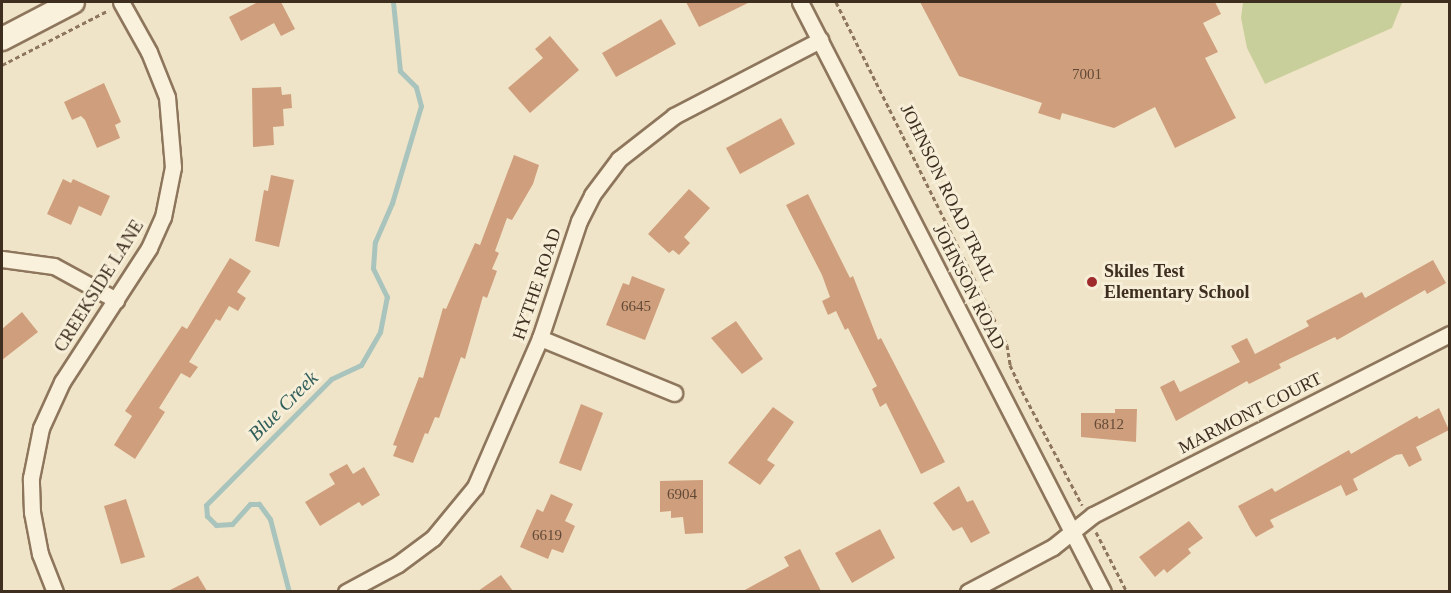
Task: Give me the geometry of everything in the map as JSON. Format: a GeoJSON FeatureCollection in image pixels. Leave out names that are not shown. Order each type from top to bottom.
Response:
{"type":"FeatureCollection","features":[{"type":"Feature","properties":{"kind":"main road"},"geometry":{"type":"LineString","coordinates":[[2,39],[73,2]]}},
{"type":"Feature","properties":{"kind":"street","name":"CREEKSIDE LANE"},"geometry":{"type":"LineString","coordinates":[[55,591],[40,554],[33,521],[35,454],[53,396],[116,300],[160,224],[169,191],[173,150],[163,87],[121,2]]}},
{"type":"Feature","properties":{"kind":"street","name":"JOHNSON ROAD"},"geometry":{"type":"LineString","coordinates":[[800,2],[1103,591]]}},
{"type":"Feature","properties":{"kind":"street","name":"HYTHE ROAD"},"geometry":{"type":"LineString","coordinates":[[346,591],[416,552],[464,505],[495,449],[540,338],[579,221],[592,195],[619,159],[674,116],[820,40]]}},
{"type":"Feature","properties":{"kind":"street"},"geometry":{"type":"LineString","coordinates":[[2,259],[54,266],[116,300]]}},
{"type":"Feature","properties":{"kind":"street","name":"MARMONT COURT"},"geometry":{"type":"LineString","coordinates":[[968,591],[1073,533],[1089,518],[1449,334]]}},
{"type":"Feature","properties":{"kind":"street"},"geometry":{"type":"LineString","coordinates":[[540,338],[674,393]]}},
{"type":"Feature","properties":{"kind":"path","name":"JOHNSON ROAD TRAIL"},"geometry":{"type":"LineString","coordinates":[[836,2],[1007,345],[1010,365],[1022,391],[1127,591]]}},
{"type":"Feature","properties":{"kind":"path"},"geometry":{"type":"LineString","coordinates":[[2,65],[107,11]]}},
{"type":"Feature","properties":{"kind":"green space"},"geometry":{"type":"Polygon","coordinates":[[[1243,2],[1402,3],[1392,28],[1265,84],[1247,48],[1241,18],[1243,2]]]}},
{"type":"Feature","properties":{"kind":"building"},"geometry":{"type":"Polygon","coordinates":[[[258,2],[281,2],[295,29],[281,36],[274,23],[241,41],[229,17],[258,2]]]}},
{"type":"Feature","properties":{"kind":"building"},"geometry":{"type":"Polygon","coordinates":[[[686,2],[750,2],[699,27],[686,2]]]}},
{"type":"Feature","properties":{"kind":"building"},"geometry":{"type":"Polygon","coordinates":[[[920,2],[1215,2],[1221,14],[1203,23],[1218,52],[1205,58],[1236,118],[1175,148],[1155,107],[1114,128],[1062,113],[1060,120],[1038,113],[1042,103],[959,76],[920,2]]]}},
{"type":"Feature","properties":{"kind":"building"},"geometry":{"type":"Polygon","coordinates":[[[661,19],[676,44],[616,77],[602,53],[661,19]]]}},
{"type":"Feature","properties":{"kind":"building"},"geometry":{"type":"Polygon","coordinates":[[[550,36],[579,70],[530,113],[508,88],[543,58],[535,49],[550,36]]]}},
{"type":"Feature","properties":{"kind":"building"},"geometry":{"type":"Polygon","coordinates":[[[104,83],[121,122],[115,125],[120,138],[97,148],[85,120],[81,116],[72,120],[64,102],[104,83]]]}},
{"type":"Feature","properties":{"kind":"building"},"geometry":{"type":"Polygon","coordinates":[[[281,87],[282,95],[291,94],[292,108],[283,109],[284,126],[273,127],[274,145],[253,147],[252,88],[281,87]]]}},
{"type":"Feature","properties":{"kind":"building"},"geometry":{"type":"Polygon","coordinates":[[[781,118],[795,144],[740,174],[726,148],[781,118]]]}},
{"type":"Feature","properties":{"kind":"building"},"geometry":{"type":"Polygon","coordinates":[[[514,155],[539,165],[533,184],[512,220],[507,218],[495,251],[499,253],[492,269],[497,271],[487,298],[483,296],[465,359],[461,357],[439,418],[435,417],[428,434],[425,433],[413,463],[393,456],[397,446],[393,445],[419,377],[423,378],[443,308],[446,309],[475,243],[480,245],[514,155]]]}},
{"type":"Feature","properties":{"kind":"building"},"geometry":{"type":"Polygon","coordinates":[[[271,175],[294,180],[279,247],[255,241],[264,190],[268,191],[271,175]]]}},
{"type":"Feature","properties":{"kind":"building"},"geometry":{"type":"Polygon","coordinates":[[[63,179],[71,183],[73,179],[110,196],[101,216],[79,206],[71,225],[47,214],[63,179]]]}},
{"type":"Feature","properties":{"kind":"building"},"geometry":{"type":"Polygon","coordinates":[[[689,189],[710,208],[684,237],[690,243],[679,255],[673,250],[669,253],[648,234],[689,189]]]}},
{"type":"Feature","properties":{"kind":"building"},"geometry":{"type":"Polygon","coordinates":[[[808,194],[850,278],[853,276],[878,340],[881,338],[945,462],[921,474],[886,403],[880,407],[872,389],[877,386],[848,328],[845,330],[836,311],[828,315],[822,301],[830,297],[822,275],[786,205],[808,194]]]}},
{"type":"Feature","properties":{"kind":"building"},"geometry":{"type":"Polygon","coordinates":[[[230,258],[251,271],[237,292],[246,298],[238,311],[229,306],[220,321],[216,319],[189,362],[198,367],[190,378],[181,373],[159,408],[165,412],[135,459],[114,445],[132,416],[125,411],[182,326],[187,329],[230,258]]]}},
{"type":"Feature","properties":{"kind":"building"},"geometry":{"type":"Polygon","coordinates":[[[1433,260],[1446,283],[1427,294],[1425,290],[1337,340],[1335,337],[1279,364],[1281,368],[1249,384],[1247,381],[1176,421],[1160,387],[1174,380],[1180,392],[1240,362],[1231,346],[1247,338],[1255,354],[1309,326],[1306,321],[1362,292],[1365,298],[1433,260]]]}},
{"type":"Feature","properties":{"kind":"building"},"geometry":{"type":"Polygon","coordinates":[[[632,276],[665,289],[645,340],[606,325],[623,283],[629,285],[632,276]]]}},
{"type":"Feature","properties":{"kind":"building"},"geometry":{"type":"Polygon","coordinates":[[[22,312],[38,332],[2,360],[2,329],[22,312]]]}},
{"type":"Feature","properties":{"kind":"building"},"geometry":{"type":"Polygon","coordinates":[[[736,321],[763,359],[742,374],[711,338],[736,321]]]}},
{"type":"Feature","properties":{"kind":"building"},"geometry":{"type":"Polygon","coordinates":[[[581,404],[603,413],[581,471],[559,463],[581,404]]]}},
{"type":"Feature","properties":{"kind":"building"},"geometry":{"type":"Polygon","coordinates":[[[773,407],[794,422],[767,460],[775,465],[760,485],[728,463],[773,407]]]}},
{"type":"Feature","properties":{"kind":"building"},"geometry":{"type":"Polygon","coordinates":[[[1439,408],[1449,430],[1416,447],[1422,460],[1409,467],[1402,454],[1396,455],[1353,479],[1358,490],[1346,496],[1341,485],[1270,520],[1274,527],[1256,537],[1251,530],[1238,506],[1272,488],[1275,492],[1349,450],[1351,454],[1417,416],[1419,419],[1439,408]]]}},
{"type":"Feature","properties":{"kind":"building"},"geometry":{"type":"Polygon","coordinates":[[[1115,409],[1137,409],[1136,442],[1081,437],[1081,413],[1115,413],[1115,409]]]}},
{"type":"Feature","properties":{"kind":"building"},"geometry":{"type":"Polygon","coordinates":[[[347,464],[353,474],[364,467],[380,495],[362,506],[359,502],[320,526],[305,502],[335,484],[329,474],[347,464]]]}},
{"type":"Feature","properties":{"kind":"building"},"geometry":{"type":"Polygon","coordinates":[[[703,480],[703,533],[685,534],[683,517],[671,518],[671,511],[660,512],[660,481],[703,480]]]}},
{"type":"Feature","properties":{"kind":"building"},"geometry":{"type":"Polygon","coordinates":[[[959,486],[967,502],[973,500],[990,533],[971,543],[962,527],[953,531],[933,503],[959,486]]]}},
{"type":"Feature","properties":{"kind":"building"},"geometry":{"type":"Polygon","coordinates":[[[551,494],[573,504],[565,521],[575,526],[563,553],[552,549],[548,559],[520,547],[537,509],[543,512],[551,494]]]}},
{"type":"Feature","properties":{"kind":"building"},"geometry":{"type":"Polygon","coordinates":[[[126,499],[145,557],[121,564],[104,506],[126,499]]]}},
{"type":"Feature","properties":{"kind":"building"},"geometry":{"type":"Polygon","coordinates":[[[1189,521],[1203,538],[1188,549],[1191,553],[1167,573],[1164,569],[1155,577],[1139,557],[1189,521]]]}},
{"type":"Feature","properties":{"kind":"building"},"geometry":{"type":"Polygon","coordinates":[[[880,529],[895,558],[852,583],[835,553],[880,529]]]}},
{"type":"Feature","properties":{"kind":"building"},"geometry":{"type":"Polygon","coordinates":[[[800,549],[821,591],[743,591],[789,566],[784,557],[800,549]]]}},
{"type":"Feature","properties":{"kind":"building"},"geometry":{"type":"Polygon","coordinates":[[[501,575],[513,591],[478,591],[501,575]]]}},
{"type":"Feature","properties":{"kind":"building"},"geometry":{"type":"Polygon","coordinates":[[[198,576],[207,591],[168,591],[198,576]]]}},
{"type":"Feature","properties":{"kind":"waterway","name":"Blue Creek"},"geometry":{"type":"LineString","coordinates":[[289,592],[270,519],[259,504],[250,504],[232,524],[216,525],[207,516],[206,505],[331,379],[361,365],[380,332],[387,297],[373,268],[375,242],[392,203],[421,106],[416,87],[400,71],[393,2]]}},
{"type":"Feature","properties":{"kind":"place","name":"Skiles Test Elementary School"},"geometry":{"type":"Point","coordinates":[1092,282]}}]}
